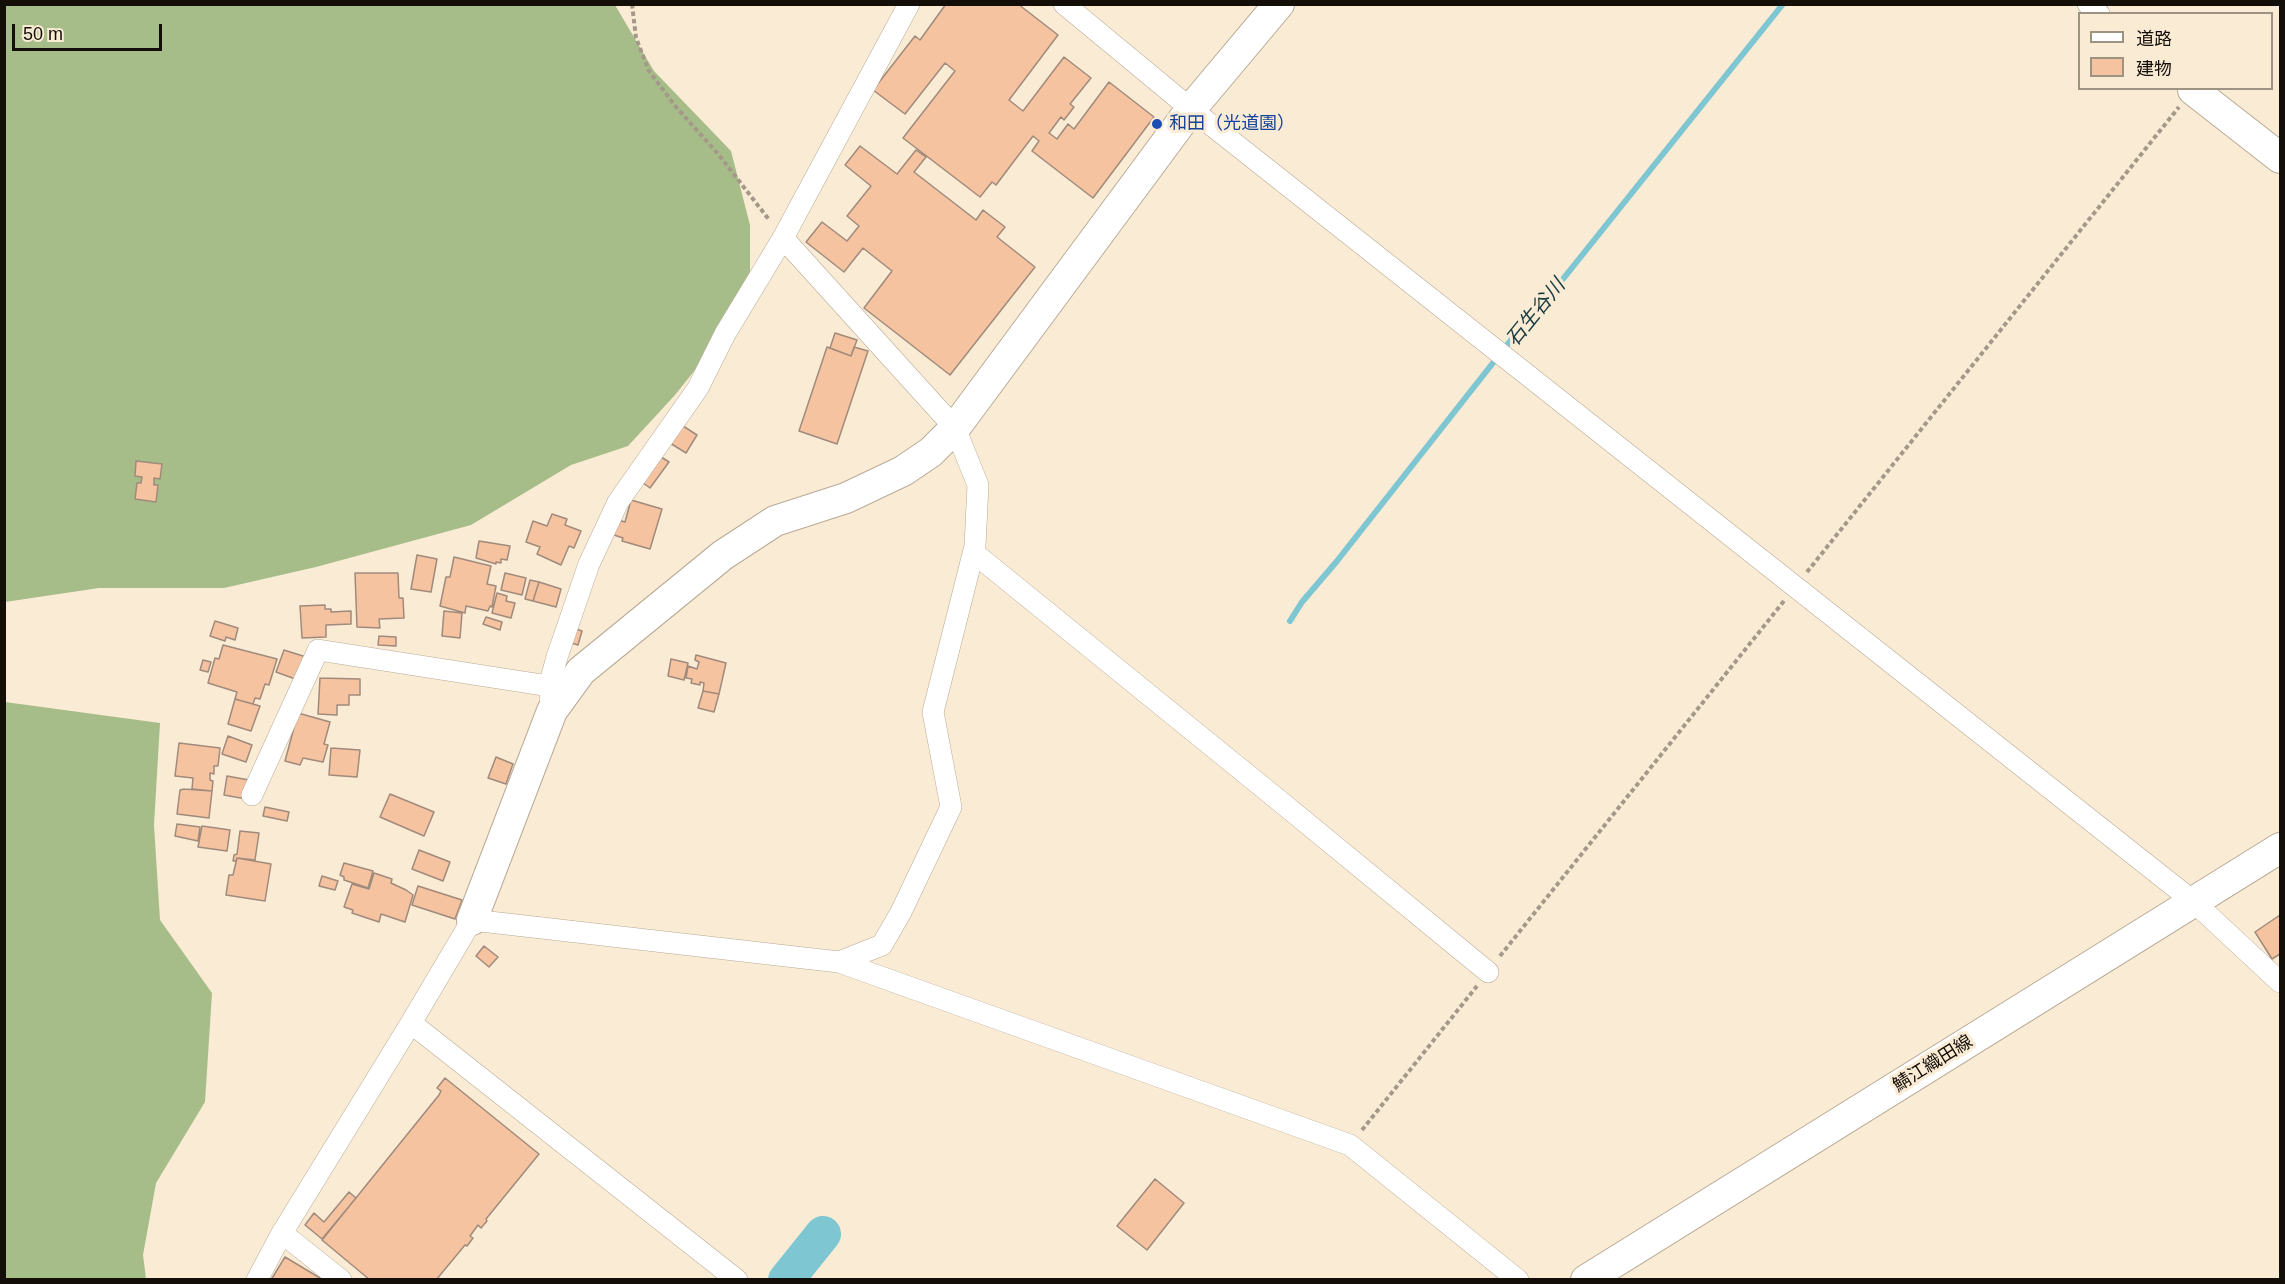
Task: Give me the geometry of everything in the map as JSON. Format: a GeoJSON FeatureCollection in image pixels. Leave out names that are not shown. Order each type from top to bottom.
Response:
{"type":"FeatureCollection","features":[{"type":"Feature","properties":{"kind":"street"},"geometry":{"type":"LineString","coordinates":[[257,1280],[282,1233],[472,920],[551,698],[557,657],[589,564],[618,502],[698,388],[725,334],[783,237],[909,4]]}},
{"type":"Feature","properties":{"kind":"street"},"geometry":{"type":"LineString","coordinates":[[1064,4],[1191,109],[2194,902],[2280,982]]}},
{"type":"Feature","properties":{"kind":"street"},"geometry":{"type":"LineString","coordinates":[[551,698],[723,555],[775,521],[846,498],[903,471],[931,452],[955,428],[1191,109],[1279,4]]}},
{"type":"Feature","properties":{"kind":"street"},"geometry":{"type":"LineString","coordinates":[[2193,90],[2280,158]]}},
{"type":"Feature","properties":{"kind":"street"},"geometry":{"type":"LineString","coordinates":[[783,237],[955,428],[978,485],[974,553],[933,712],[951,807],[901,912],[882,945],[839,962]]}},
{"type":"Feature","properties":{"kind":"street"},"geometry":{"type":"LineString","coordinates":[[974,553],[1488,972]]}},
{"type":"Feature","properties":{"kind":"street"},"geometry":{"type":"LineString","coordinates":[[252,795],[318,650],[551,698]]}},
{"type":"Feature","properties":{"kind":"street","name":"鯖江織田線"},"geometry":{"type":"LineString","coordinates":[[1586,1280],[2280,848]]}},
{"type":"Feature","properties":{"kind":"street"},"geometry":{"type":"LineString","coordinates":[[472,920],[839,962],[1350,1144],[1518,1280]]}},
{"type":"Feature","properties":{"kind":"street"},"geometry":{"type":"LineString","coordinates":[[411,1023],[737,1280]]}},
{"type":"Feature","properties":{"kind":"street"},"geometry":{"type":"LineString","coordinates":[[282,1233],[341,1280]]}},
{"type":"Feature","properties":{"kind":"path"},"geometry":{"type":"LineString","coordinates":[[632,4],[636,38],[649,71],[783,237]]}},
{"type":"Feature","properties":{"kind":"path"},"geometry":{"type":"LineString","coordinates":[[1350,1144],[2191,90]]}},
{"type":"Feature","properties":{"kind":"green space"},"geometry":{"type":"Polygon","coordinates":[[[4,5],[615,5],[654,71],[731,151],[750,225],[750,301],[675,395],[628,446],[571,465],[471,525],[316,567],[224,588],[99,588],[5,602],[4,5]]]}},
{"type":"Feature","properties":{"kind":"green space"},"geometry":{"type":"Polygon","coordinates":[[[5,702],[160,723],[154,825],[160,920],[212,993],[205,1102],[156,1183],[143,1255],[146,1279],[5,1279],[5,702]]]}},
{"type":"Feature","properties":{"kind":"building"},"geometry":{"type":"Polygon","coordinates":[[[946,4],[1018,4],[1058,35],[1009,100],[1023,111],[1064,57],[1091,78],[1070,104],[1074,107],[1064,120],[1061,117],[1049,133],[1057,139],[1068,124],[1074,129],[1109,82],[1154,117],[1093,198],[1032,151],[1039,141],[1033,136],[996,185],[992,182],[980,197],[903,138],[955,71],[945,63],[905,114],[873,90],[915,36],[920,40],[946,4]]]}},
{"type":"Feature","properties":{"kind":"building"},"geometry":{"type":"Polygon","coordinates":[[[860,146],[897,174],[916,150],[926,157],[914,172],[976,220],[983,210],[1005,227],[997,237],[1035,267],[950,375],[864,308],[892,271],[863,248],[844,272],[806,242],[822,222],[847,241],[859,226],[847,216],[871,186],[845,165],[860,146]]]}},
{"type":"Feature","properties":{"kind":"building"},"geometry":{"type":"Polygon","coordinates":[[[835,333],[857,340],[851,356],[830,348],[835,333]]]}},
{"type":"Feature","properties":{"kind":"building"},"geometry":{"type":"Polygon","coordinates":[[[827,347],[851,356],[854,347],[868,351],[837,444],[799,431],[827,347]]]}},
{"type":"Feature","properties":{"kind":"building"},"geometry":{"type":"Polygon","coordinates":[[[680,424],[697,435],[686,453],[670,443],[680,424]]]}},
{"type":"Feature","properties":{"kind":"building"},"geometry":{"type":"Polygon","coordinates":[[[658,455],[669,462],[650,488],[639,480],[658,455]]]}},
{"type":"Feature","properties":{"kind":"building"},"geometry":{"type":"Polygon","coordinates":[[[136,461],[162,464],[160,479],[154,478],[154,485],[158,485],[156,502],[135,499],[137,483],[141,483],[142,477],[135,476],[136,461]]]}},
{"type":"Feature","properties":{"kind":"building"},"geometry":{"type":"Polygon","coordinates":[[[631,500],[662,509],[650,549],[622,541],[623,538],[608,533],[612,518],[625,522],[631,500]]]}},
{"type":"Feature","properties":{"kind":"building"},"geometry":{"type":"Polygon","coordinates":[[[552,514],[567,519],[565,525],[581,531],[574,548],[569,546],[561,565],[537,554],[540,547],[526,542],[533,521],[547,526],[552,514]]]}},
{"type":"Feature","properties":{"kind":"building"},"geometry":{"type":"Polygon","coordinates":[[[479,541],[510,546],[507,560],[501,559],[501,563],[496,562],[496,564],[476,558],[479,541]]]}},
{"type":"Feature","properties":{"kind":"building"},"geometry":{"type":"Polygon","coordinates":[[[417,555],[437,559],[431,592],[411,589],[417,555]]]}},
{"type":"Feature","properties":{"kind":"building"},"geometry":{"type":"Polygon","coordinates":[[[454,557],[491,566],[487,584],[496,586],[492,607],[490,606],[488,611],[466,606],[465,613],[440,606],[446,577],[450,577],[454,557]]]}},
{"type":"Feature","properties":{"kind":"building"},"geometry":{"type":"Polygon","coordinates":[[[355,573],[398,573],[399,598],[403,598],[404,618],[379,619],[380,628],[357,627],[355,573]]]}},
{"type":"Feature","properties":{"kind":"building"},"geometry":{"type":"Polygon","coordinates":[[[505,573],[526,578],[522,595],[501,590],[505,573]]]}},
{"type":"Feature","properties":{"kind":"building"},"geometry":{"type":"Polygon","coordinates":[[[530,580],[539,582],[533,601],[525,599],[530,580]]]}},
{"type":"Feature","properties":{"kind":"building"},"geometry":{"type":"Polygon","coordinates":[[[539,582],[561,589],[556,607],[533,601],[539,582]]]}},
{"type":"Feature","properties":{"kind":"building"},"geometry":{"type":"Polygon","coordinates":[[[497,593],[507,596],[506,601],[515,603],[511,618],[492,613],[497,593]]]}},
{"type":"Feature","properties":{"kind":"building"},"geometry":{"type":"Polygon","coordinates":[[[325,605],[325,609],[331,609],[331,612],[351,611],[351,624],[326,625],[326,637],[302,638],[300,606],[325,605]]]}},
{"type":"Feature","properties":{"kind":"building"},"geometry":{"type":"Polygon","coordinates":[[[444,611],[462,613],[460,638],[442,636],[444,611]]]}},
{"type":"Feature","properties":{"kind":"building"},"geometry":{"type":"Polygon","coordinates":[[[486,617],[502,622],[500,630],[483,624],[486,617]]]}},
{"type":"Feature","properties":{"kind":"building"},"geometry":{"type":"Polygon","coordinates":[[[215,621],[238,628],[235,640],[226,637],[225,641],[210,636],[215,621]]]}},
{"type":"Feature","properties":{"kind":"building"},"geometry":{"type":"Polygon","coordinates":[[[573,628],[582,631],[578,645],[568,642],[573,628]]]}},
{"type":"Feature","properties":{"kind":"building"},"geometry":{"type":"Polygon","coordinates":[[[379,636],[396,637],[396,646],[378,645],[379,636]]]}},
{"type":"Feature","properties":{"kind":"building"},"geometry":{"type":"Polygon","coordinates":[[[223,645],[277,659],[269,685],[265,684],[260,699],[255,698],[253,704],[235,699],[237,692],[208,683],[215,658],[219,659],[223,645]]]}},
{"type":"Feature","properties":{"kind":"building"},"geometry":{"type":"Polygon","coordinates":[[[284,650],[306,657],[298,680],[276,672],[284,650]]]}},
{"type":"Feature","properties":{"kind":"building"},"geometry":{"type":"Polygon","coordinates":[[[696,655],[726,663],[719,694],[703,691],[704,683],[700,682],[700,685],[691,683],[692,679],[686,678],[688,666],[697,669],[699,662],[695,660],[696,655]]]}},
{"type":"Feature","properties":{"kind":"building"},"geometry":{"type":"Polygon","coordinates":[[[671,659],[688,663],[684,680],[668,676],[671,659]]]}},
{"type":"Feature","properties":{"kind":"building"},"geometry":{"type":"Polygon","coordinates":[[[203,660],[211,662],[208,672],[200,670],[203,660]]]}},
{"type":"Feature","properties":{"kind":"building"},"geometry":{"type":"Polygon","coordinates":[[[320,678],[360,679],[360,695],[349,695],[349,705],[337,705],[337,715],[318,714],[320,678]]]}},
{"type":"Feature","properties":{"kind":"building"},"geometry":{"type":"Polygon","coordinates":[[[703,691],[719,694],[714,712],[698,708],[703,691]]]}},
{"type":"Feature","properties":{"kind":"building"},"geometry":{"type":"Polygon","coordinates":[[[235,699],[260,706],[251,731],[228,724],[235,699]]]}},
{"type":"Feature","properties":{"kind":"building"},"geometry":{"type":"Polygon","coordinates":[[[298,713],[330,722],[324,744],[328,745],[323,762],[303,758],[300,765],[285,761],[298,713]]]}},
{"type":"Feature","properties":{"kind":"building"},"geometry":{"type":"Polygon","coordinates":[[[228,736],[252,745],[246,762],[222,754],[228,736]]]}},
{"type":"Feature","properties":{"kind":"building"},"geometry":{"type":"Polygon","coordinates":[[[179,743],[220,748],[218,766],[214,766],[214,774],[210,773],[210,780],[213,781],[212,791],[192,789],[193,778],[175,776],[179,743]]]}},
{"type":"Feature","properties":{"kind":"building"},"geometry":{"type":"Polygon","coordinates":[[[331,748],[360,750],[357,777],[329,775],[331,748]]]}},
{"type":"Feature","properties":{"kind":"building"},"geometry":{"type":"Polygon","coordinates":[[[496,757],[513,764],[506,784],[488,778],[496,757]]]}},
{"type":"Feature","properties":{"kind":"building"},"geometry":{"type":"Polygon","coordinates":[[[227,776],[249,780],[246,799],[224,795],[227,776]]]}},
{"type":"Feature","properties":{"kind":"building"},"geometry":{"type":"Polygon","coordinates":[[[180,790],[212,791],[209,818],[177,814],[180,790]]]}},
{"type":"Feature","properties":{"kind":"building"},"geometry":{"type":"Polygon","coordinates":[[[390,794],[434,812],[424,836],[380,817],[390,794]]]}},
{"type":"Feature","properties":{"kind":"building"},"geometry":{"type":"Polygon","coordinates":[[[265,807],[289,812],[287,821],[263,816],[265,807]]]}},
{"type":"Feature","properties":{"kind":"building"},"geometry":{"type":"Polygon","coordinates":[[[177,824],[200,827],[198,841],[175,836],[177,824]]]}},
{"type":"Feature","properties":{"kind":"building"},"geometry":{"type":"Polygon","coordinates":[[[202,826],[230,830],[227,851],[198,847],[202,826]]]}},
{"type":"Feature","properties":{"kind":"building"},"geometry":{"type":"Polygon","coordinates":[[[240,831],[259,833],[255,860],[237,858],[233,861],[234,855],[237,854],[240,831]]]}},
{"type":"Feature","properties":{"kind":"building"},"geometry":{"type":"Polygon","coordinates":[[[419,850],[450,862],[443,881],[412,869],[419,850]]]}},
{"type":"Feature","properties":{"kind":"building"},"geometry":{"type":"Polygon","coordinates":[[[237,858],[271,864],[265,901],[226,895],[229,875],[233,875],[237,858]]]}},
{"type":"Feature","properties":{"kind":"building"},"geometry":{"type":"Polygon","coordinates":[[[344,863],[373,871],[368,888],[344,880],[344,877],[340,875],[344,863]]]}},
{"type":"Feature","properties":{"kind":"building"},"geometry":{"type":"Polygon","coordinates":[[[374,873],[392,879],[391,883],[413,895],[405,922],[381,914],[379,922],[352,913],[353,910],[344,907],[352,884],[369,889],[374,873]]]}},
{"type":"Feature","properties":{"kind":"building"},"geometry":{"type":"Polygon","coordinates":[[[322,876],[338,881],[335,890],[319,886],[322,876]]]}},
{"type":"Feature","properties":{"kind":"building"},"geometry":{"type":"Polygon","coordinates":[[[418,886],[462,900],[455,919],[412,905],[418,886]]]}},
{"type":"Feature","properties":{"kind":"building"},"geometry":{"type":"Polygon","coordinates":[[[2280,915],[2280,954],[2272,959],[2255,932],[2280,915]]]}},
{"type":"Feature","properties":{"kind":"building"},"geometry":{"type":"Polygon","coordinates":[[[484,946],[498,957],[489,967],[476,956],[484,946]]]}},
{"type":"Feature","properties":{"kind":"building"},"geometry":{"type":"Polygon","coordinates":[[[445,1078],[539,1154],[481,1228],[478,1225],[470,1236],[473,1238],[467,1246],[465,1245],[436,1280],[370,1280],[322,1240],[439,1095],[441,1091],[437,1088],[445,1078]]]}},
{"type":"Feature","properties":{"kind":"building"},"geometry":{"type":"Polygon","coordinates":[[[1155,1179],[1184,1203],[1147,1250],[1117,1226],[1155,1179]]]}},
{"type":"Feature","properties":{"kind":"building"},"geometry":{"type":"Polygon","coordinates":[[[349,1192],[356,1198],[322,1239],[305,1225],[314,1213],[324,1222],[349,1192]]]}},
{"type":"Feature","properties":{"kind":"building"},"geometry":{"type":"Polygon","coordinates":[[[285,1257],[320,1278],[319,1280],[271,1280],[285,1257]]]}},
{"type":"Feature","properties":{"kind":"waterway","name":"石生谷川"},"geometry":{"type":"LineString","coordinates":[[1290,621],[1302,602],[1511,340],[1555,289],[1783,4]]}},
{"type":"Feature","properties":{"kind":"waterway","name":"石生谷川"},"geometry":{"type":"LineString","coordinates":[[786,1280],[823,1234]]}},
{"type":"Feature","properties":{"kind":"place","name":"和田（光道園）"},"geometry":{"type":"Point","coordinates":[1157,124]}}]}
